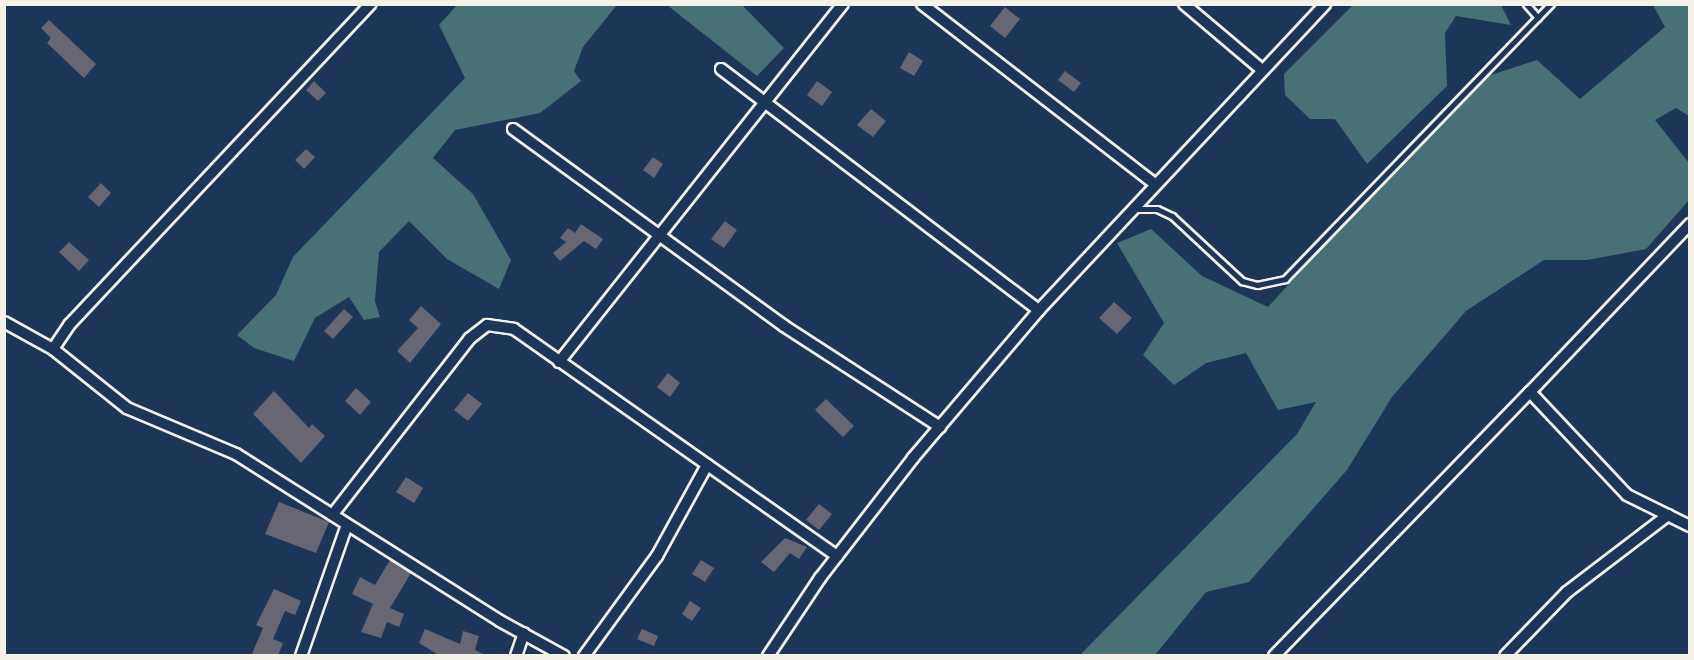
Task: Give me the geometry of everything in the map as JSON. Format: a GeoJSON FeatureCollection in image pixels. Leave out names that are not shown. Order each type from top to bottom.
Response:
{"type":"FeatureCollection","features":[{"type":"Feature","properties":{"kind":"street"},"geometry":{"type":"LineString","coordinates":[[53,349],[70,324],[371,4]]}},
{"type":"Feature","properties":{"kind":"street"},"geometry":{"type":"LineString","coordinates":[[559,362],[843,4]]}},
{"type":"Feature","properties":{"kind":"street"},"geometry":{"type":"LineString","coordinates":[[922,4],[1155,184]]}},
{"type":"Feature","properties":{"kind":"street"},"geometry":{"type":"LineString","coordinates":[[1184,4],[1261,69]]}},
{"type":"Feature","properties":{"kind":"street"},"geometry":{"type":"LineString","coordinates":[[768,656],[837,556],[940,427],[1039,310],[1261,69],[1325,4]]}},
{"type":"Feature","properties":{"kind":"street"},"geometry":{"type":"LineString","coordinates":[[721,69],[764,104],[1039,310]]}},
{"type":"Feature","properties":{"kind":"street"},"geometry":{"type":"LineString","coordinates":[[513,129],[784,326],[940,427]]}},
{"type":"Feature","properties":{"kind":"street"},"geometry":{"type":"LineString","coordinates":[[1279,654],[1689,224]]}},
{"type":"Feature","properties":{"kind":"street"},"geometry":{"type":"LineString","coordinates":[[4,322],[53,349],[127,408],[236,454],[333,514],[346,525],[564,656]]}},
{"type":"Feature","properties":{"kind":"street"},"geometry":{"type":"LineString","coordinates":[[333,514],[469,339],[487,325],[514,329],[837,556]]}},
{"type":"Feature","properties":{"kind":"street"},"geometry":{"type":"LineString","coordinates":[[1530,392],[1627,495],[1689,525]]}},
{"type":"Feature","properties":{"kind":"street"},"geometry":{"type":"LineString","coordinates":[[584,656],[657,556],[707,465]]}},
{"type":"Feature","properties":{"kind":"street"},"geometry":{"type":"LineString","coordinates":[[1505,656],[1567,592],[1668,515]]}},
{"type":"Feature","properties":{"kind":"street"},"geometry":{"type":"LineString","coordinates":[[301,656],[346,525]]}},
{"type":"Feature","properties":{"kind":"street"},"geometry":{"type":"LineString","coordinates":[[516,656],[524,633]]}},
{"type":"Feature","properties":{"kind":"lane"},"geometry":{"type":"LineString","coordinates":[[1526,4],[1538,18]]}},
{"type":"Feature","properties":{"kind":"lane"},"geometry":{"type":"LineString","coordinates":[[1131,210],[1157,209],[1172,216],[1242,281],[1257,285],[1285,279],[1551,4]]}},
{"type":"Feature","properties":{"kind":"green space"},"geometry":{"type":"Polygon","coordinates":[[[457,5],[617,5],[583,47],[574,71],[581,81],[540,113],[455,130],[433,158],[473,194],[511,260],[499,289],[447,259],[409,221],[379,252],[375,301],[380,317],[364,320],[349,297],[315,318],[294,361],[254,348],[237,335],[276,295],[293,257],[465,78],[439,25],[457,5]]]}},
{"type":"Feature","properties":{"kind":"green space"},"geometry":{"type":"Polygon","coordinates":[[[667,5],[742,5],[784,48],[757,76],[667,5]]]}},
{"type":"Feature","properties":{"kind":"green space"},"geometry":{"type":"Polygon","coordinates":[[[1353,5],[1501,5],[1511,25],[1456,16],[1445,33],[1447,86],[1367,164],[1335,119],[1310,119],[1285,95],[1284,74],[1353,5]]]}},
{"type":"Feature","properties":{"kind":"green space"},"geometry":{"type":"Polygon","coordinates":[[[1653,5],[1689,5],[1689,116],[1676,108],[1655,120],[1689,163],[1689,200],[1646,249],[1587,260],[1544,260],[1466,311],[1392,397],[1347,470],[1249,582],[1206,592],[1155,655],[1079,656],[1297,434],[1316,402],[1278,410],[1246,353],[1206,363],[1174,385],[1143,355],[1164,323],[1117,243],[1151,229],[1202,276],[1268,307],[1476,80],[1537,60],[1580,99],[1665,27],[1653,5]]]}},
{"type":"Feature","properties":{"kind":"building"},"geometry":{"type":"Polygon","coordinates":[[[1005,7],[1020,19],[1005,38],[990,26],[1005,7]]]}},
{"type":"Feature","properties":{"kind":"building"},"geometry":{"type":"Polygon","coordinates":[[[49,20],[96,64],[84,78],[47,43],[51,38],[41,28],[49,20]]]}},
{"type":"Feature","properties":{"kind":"building"},"geometry":{"type":"Polygon","coordinates":[[[909,52],[923,61],[914,76],[900,68],[909,52]]]}},
{"type":"Feature","properties":{"kind":"building"},"geometry":{"type":"Polygon","coordinates":[[[1065,71],[1081,83],[1074,92],[1058,80],[1065,71]]]}},
{"type":"Feature","properties":{"kind":"building"},"geometry":{"type":"Polygon","coordinates":[[[314,81],[326,93],[318,101],[306,90],[314,81]]]}},
{"type":"Feature","properties":{"kind":"building"},"geometry":{"type":"Polygon","coordinates":[[[817,81],[832,92],[822,106],[807,95],[817,81]]]}},
{"type":"Feature","properties":{"kind":"building"},"geometry":{"type":"Polygon","coordinates":[[[871,109],[886,121],[873,137],[857,125],[871,109]]]}},
{"type":"Feature","properties":{"kind":"building"},"geometry":{"type":"Polygon","coordinates":[[[306,149],[315,157],[304,169],[295,160],[306,149]]]}},
{"type":"Feature","properties":{"kind":"building"},"geometry":{"type":"Polygon","coordinates":[[[653,157],[663,164],[654,178],[643,170],[653,157]]]}},
{"type":"Feature","properties":{"kind":"building"},"geometry":{"type":"Polygon","coordinates":[[[101,183],[111,193],[99,207],[88,197],[101,183]]]}},
{"type":"Feature","properties":{"kind":"building"},"geometry":{"type":"Polygon","coordinates":[[[725,221],[737,230],[724,248],[711,239],[725,221]]]}},
{"type":"Feature","properties":{"kind":"building"},"geometry":{"type":"Polygon","coordinates":[[[581,224],[603,239],[596,249],[584,241],[560,261],[553,253],[566,242],[560,238],[568,228],[575,233],[581,224]]]}},
{"type":"Feature","properties":{"kind":"building"},"geometry":{"type":"Polygon","coordinates":[[[69,242],[89,260],[79,271],[59,252],[69,242]]]}},
{"type":"Feature","properties":{"kind":"building"},"geometry":{"type":"Polygon","coordinates":[[[1114,302],[1132,318],[1117,334],[1099,318],[1114,302]]]}},
{"type":"Feature","properties":{"kind":"building"},"geometry":{"type":"Polygon","coordinates":[[[421,306],[441,324],[410,363],[397,351],[418,328],[409,320],[421,306]]]}},
{"type":"Feature","properties":{"kind":"building"},"geometry":{"type":"Polygon","coordinates":[[[344,309],[353,317],[333,339],[324,331],[344,309]]]}},
{"type":"Feature","properties":{"kind":"building"},"geometry":{"type":"Polygon","coordinates":[[[668,373],[680,383],[670,397],[657,387],[668,373]]]}},
{"type":"Feature","properties":{"kind":"building"},"geometry":{"type":"Polygon","coordinates":[[[356,388],[371,402],[360,415],[345,401],[356,388]]]}},
{"type":"Feature","properties":{"kind":"building"},"geometry":{"type":"Polygon","coordinates":[[[274,391],[309,428],[312,424],[325,436],[301,463],[253,414],[274,391]]]}},
{"type":"Feature","properties":{"kind":"building"},"geometry":{"type":"Polygon","coordinates":[[[468,393],[482,404],[468,421],[454,410],[468,393]]]}},
{"type":"Feature","properties":{"kind":"building"},"geometry":{"type":"Polygon","coordinates":[[[826,399],[854,426],[843,437],[815,410],[826,399]]]}},
{"type":"Feature","properties":{"kind":"building"},"geometry":{"type":"Polygon","coordinates":[[[406,477],[423,488],[414,503],[396,492],[406,477]]]}},
{"type":"Feature","properties":{"kind":"building"},"geometry":{"type":"Polygon","coordinates":[[[279,502],[329,522],[316,553],[265,534],[279,502]]]}},
{"type":"Feature","properties":{"kind":"building"},"geometry":{"type":"Polygon","coordinates":[[[819,504],[832,514],[819,530],[806,520],[819,504]]]}},
{"type":"Feature","properties":{"kind":"building"},"geometry":{"type":"Polygon","coordinates":[[[785,538],[807,547],[799,559],[790,553],[774,572],[761,562],[785,538]]]}},
{"type":"Feature","properties":{"kind":"building"},"geometry":{"type":"Polygon","coordinates":[[[390,560],[411,573],[390,608],[404,614],[399,627],[387,622],[381,638],[361,632],[373,604],[352,594],[360,577],[375,585],[390,560]]]}},
{"type":"Feature","properties":{"kind":"building"},"geometry":{"type":"Polygon","coordinates":[[[701,560],[714,568],[705,582],[692,574],[701,560]]]}},
{"type":"Feature","properties":{"kind":"building"},"geometry":{"type":"Polygon","coordinates":[[[274,589],[301,601],[295,615],[285,611],[273,639],[283,643],[278,656],[251,656],[263,628],[256,625],[274,589]]]}},
{"type":"Feature","properties":{"kind":"building"},"geometry":{"type":"Polygon","coordinates":[[[690,601],[701,608],[692,621],[682,614],[690,601]]]}},
{"type":"Feature","properties":{"kind":"building"},"geometry":{"type":"Polygon","coordinates":[[[425,629],[460,644],[463,631],[479,636],[475,650],[487,656],[440,656],[419,643],[425,629]]]}},
{"type":"Feature","properties":{"kind":"building"},"geometry":{"type":"Polygon","coordinates":[[[642,629],[658,636],[654,646],[637,639],[642,629]]]}}]}
